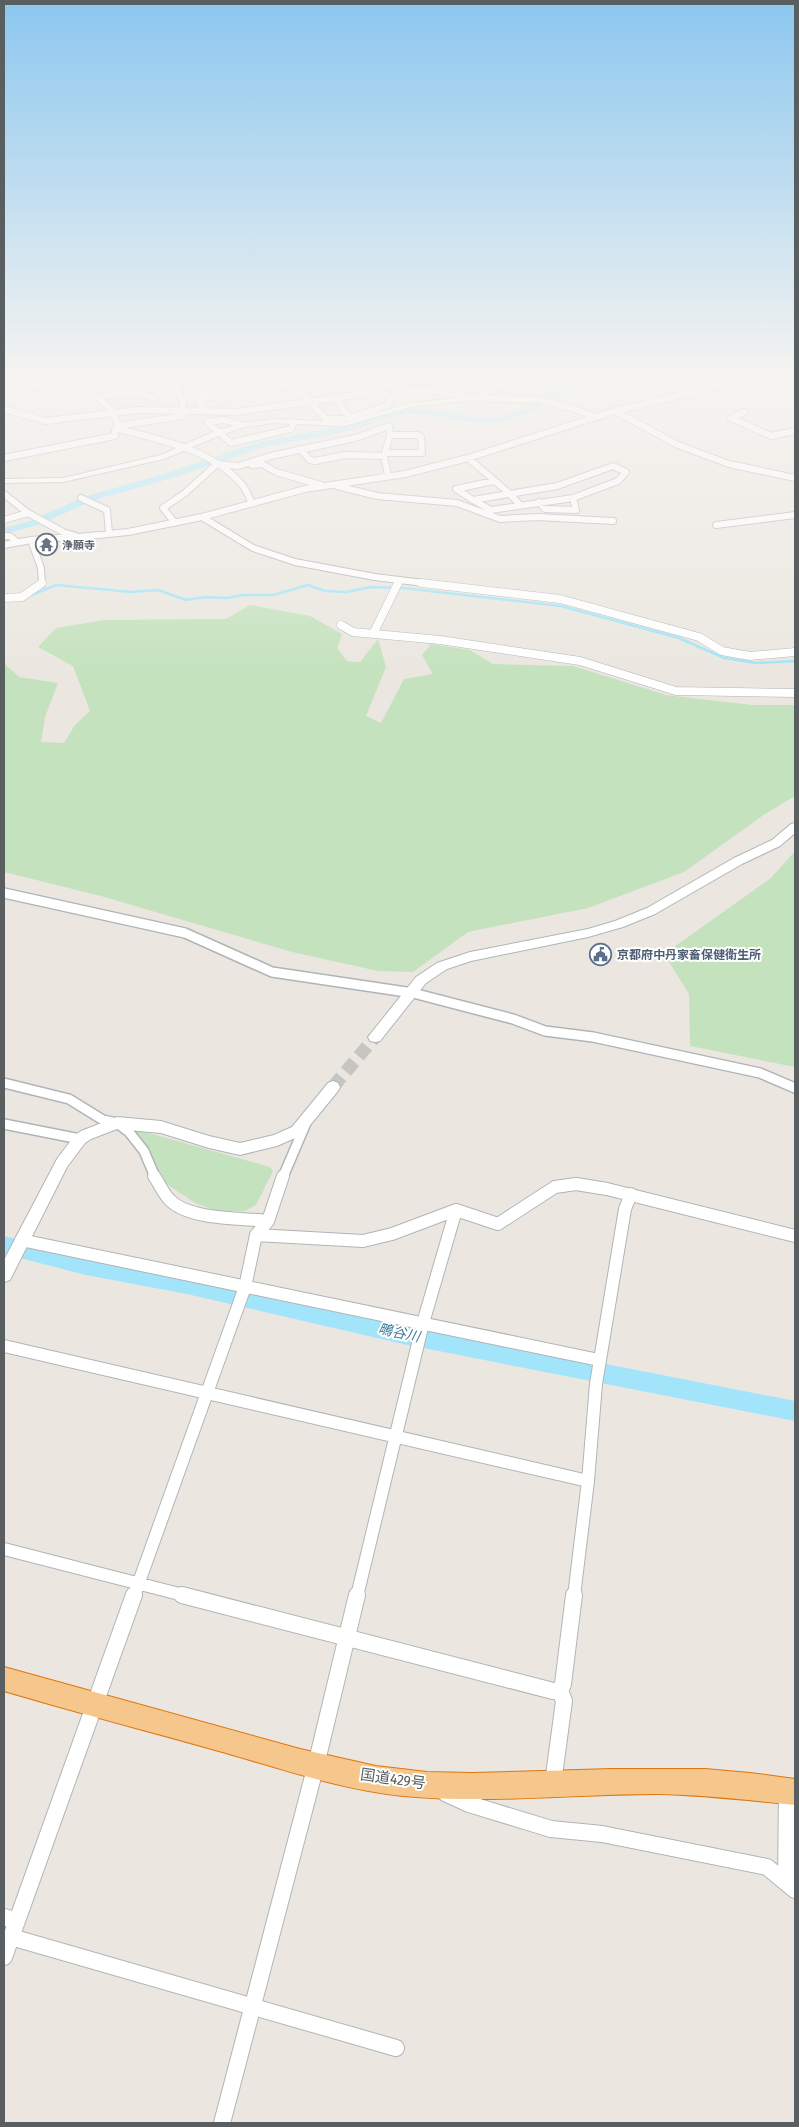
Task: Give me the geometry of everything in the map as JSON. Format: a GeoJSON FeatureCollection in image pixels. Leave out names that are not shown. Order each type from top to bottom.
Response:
{"type":"FeatureCollection","features":[{"type":"Feature","properties":{"kind":"highway","name":"国道429号"},"geometry":{"type":"LineString","coordinates":[[4,1679],[94,1706],[316,1765],[363,1776],[426,1785],[700,1782],[791,1791]]}},
{"type":"Feature","properties":{"kind":"street"},"geometry":{"type":"LineString","coordinates":[[4,481],[63,480],[84,475]]}},
{"type":"Feature","properties":{"kind":"street"},"geometry":{"type":"LineString","coordinates":[[176,523],[163,508],[180,499],[202,475]]}},
{"type":"Feature","properties":{"kind":"street"},"geometry":{"type":"LineString","coordinates":[[231,475],[244,486],[252,503]]}},
{"type":"Feature","properties":{"kind":"street"},"geometry":{"type":"LineString","coordinates":[[288,475],[326,486]]}},
{"type":"Feature","properties":{"kind":"street"},"geometry":{"type":"LineString","coordinates":[[4,545],[31,540],[109,534],[176,523],[305,489],[387,475]]}},
{"type":"Feature","properties":{"kind":"street"},"geometry":{"type":"LineString","coordinates":[[488,475],[520,505]]}},
{"type":"Feature","properties":{"kind":"street"},"geometry":{"type":"LineString","coordinates":[[472,500],[557,486],[587,475]]}},
{"type":"Feature","properties":{"kind":"street"},"geometry":{"type":"LineString","coordinates":[[494,481],[456,489],[491,510],[573,498],[618,481],[623,475]]}},
{"type":"Feature","properties":{"kind":"street"},"geometry":{"type":"LineString","coordinates":[[782,475],[795,478]]}},
{"type":"Feature","properties":{"kind":"street"},"geometry":{"type":"LineString","coordinates":[[334,485],[376,496],[457,503],[500,519],[537,517],[613,521]]}},
{"type":"Feature","properties":{"kind":"street"},"geometry":{"type":"LineString","coordinates":[[4,494],[40,520],[63,532],[80,537]]}},
{"type":"Feature","properties":{"kind":"street"},"geometry":{"type":"LineString","coordinates":[[82,498],[107,510],[109,534]]}},
{"type":"Feature","properties":{"kind":"street"},"geometry":{"type":"LineString","coordinates":[[539,502],[544,509],[570,511],[576,510],[573,498]]}},
{"type":"Feature","properties":{"kind":"street"},"geometry":{"type":"LineString","coordinates":[[4,520],[28,512]]}},
{"type":"Feature","properties":{"kind":"street"},"geometry":{"type":"LineString","coordinates":[[716,525],[795,516]]}},
{"type":"Feature","properties":{"kind":"street"},"geometry":{"type":"LineString","coordinates":[[202,517],[253,548],[275,557],[399,580],[560,598],[673,629],[699,638],[722,651],[738,654],[750,656],[795,652]]}},
{"type":"Feature","properties":{"kind":"street"},"geometry":{"type":"LineString","coordinates":[[4,536],[10,536],[17,542]]}},
{"type":"Feature","properties":{"kind":"street"},"geometry":{"type":"LineString","coordinates":[[4,598],[22,597],[42,584],[41,568],[31,540]]}},
{"type":"Feature","properties":{"kind":"street"},"geometry":{"type":"LineString","coordinates":[[373,634],[399,580]]}},
{"type":"Feature","properties":{"kind":"street"},"geometry":{"type":"LineString","coordinates":[[341,625],[353,632],[440,640],[580,661],[676,691],[795,693]]}},
{"type":"Feature","properties":{"kind":"street"},"geometry":{"type":"LineString","coordinates":[[375,1037],[422,980],[442,966],[470,957],[588,933],[651,912],[738,861],[776,843],[795,827]]}},
{"type":"Feature","properties":{"kind":"street"},"geometry":{"type":"LineString","coordinates":[[4,893],[185,933],[272,972],[413,993],[513,1019],[545,1031],[593,1037],[760,1074],[795,1088]]}},
{"type":"Feature","properties":{"kind":"street"},"geometry":{"type":"LineString","coordinates":[[4,1083],[69,1099],[103,1120],[161,1127],[209,1142],[240,1149],[284,1138],[297,1131],[333,1087]]}},
{"type":"Feature","properties":{"kind":"street"},"geometry":{"type":"LineString","coordinates":[[4,1957],[11,1925],[94,1706],[245,1287],[256,1235],[268,1221],[289,1160],[309,1117]]}},
{"type":"Feature","properties":{"kind":"street"},"geometry":{"type":"LineString","coordinates":[[4,1275],[62,1163],[80,1139],[101,1128],[117,1123]]}},
{"type":"Feature","properties":{"kind":"street"},"geometry":{"type":"LineString","coordinates":[[117,1123],[129,1132],[144,1151],[155,1177],[176,1205],[193,1213],[268,1221]]}},
{"type":"Feature","properties":{"kind":"street"},"geometry":{"type":"LineString","coordinates":[[4,1124],[80,1139]]}},
{"type":"Feature","properties":{"kind":"street"},"geometry":{"type":"LineString","coordinates":[[256,1235],[363,1241],[392,1234],[456,1210],[498,1224],[556,1187],[576,1184],[631,1194],[795,1236]]}},
{"type":"Feature","properties":{"kind":"street"},"geometry":{"type":"LineString","coordinates":[[553,1784],[564,1701],[560,1691],[563,1684],[588,1481],[599,1360],[625,1209],[631,1194]]}},
{"type":"Feature","properties":{"kind":"street"},"geometry":{"type":"LineString","coordinates":[[222,2123],[316,1765],[423,1323],[456,1210]]}},
{"type":"Feature","properties":{"kind":"street"},"geometry":{"type":"LineString","coordinates":[[21,1240],[599,1360]]}},
{"type":"Feature","properties":{"kind":"street"},"geometry":{"type":"LineString","coordinates":[[4,1346],[588,1481]]}},
{"type":"Feature","properties":{"kind":"street"},"geometry":{"type":"LineString","coordinates":[[4,1549],[553,1691],[560,1691]]}},
{"type":"Feature","properties":{"kind":"street"},"geometry":{"type":"LineString","coordinates":[[426,1785],[469,1804],[551,1829],[602,1834],[767,1867],[790,1886]]}},
{"type":"Feature","properties":{"kind":"street"},"geometry":{"type":"LineString","coordinates":[[790,1886],[791,1791]]}},
{"type":"Feature","properties":{"kind":"street"},"geometry":{"type":"LineString","coordinates":[[11,1925],[252,2005],[396,2048]]}},
{"type":"Feature","properties":{"kind":"green space"},"geometry":{"type":"Polygon","coordinates":[[[250,605],[310,616],[342,634],[337,648],[347,661],[360,662],[378,639],[386,667],[366,716],[381,723],[404,679],[433,674],[422,655],[431,644],[470,650],[493,664],[573,666],[666,695],[752,705],[795,705],[795,796],[765,814],[684,872],[588,908],[468,932],[413,972],[378,971],[292,952],[101,896],[4,872],[4,663],[19,677],[58,683],[45,717],[41,742],[64,743],[75,725],[90,711],[73,666],[38,647],[56,628],[104,620],[226,619],[250,605]]]}},
{"type":"Feature","properties":{"kind":"green space"},"geometry":{"type":"Polygon","coordinates":[[[795,851],[795,1067],[690,1046],[689,994],[664,954],[771,878],[795,851]]]}},
{"type":"Feature","properties":{"kind":"green space"},"geometry":{"type":"Polygon","coordinates":[[[138,1130],[270,1167],[273,1171],[256,1205],[245,1211],[217,1211],[195,1203],[162,1181],[135,1133],[138,1130]]]}},
{"type":"Feature","properties":{"kind":"waterway"},"geometry":{"type":"LineString","coordinates":[[4,531],[34,523],[90,498],[170,475]]}},
{"type":"Feature","properties":{"kind":"waterway"},"geometry":{"type":"LineString","coordinates":[[32,595],[56,585],[131,592],[158,590],[186,600],[205,597],[227,598],[243,595],[273,595],[308,585],[325,591],[347,592],[371,587],[403,588],[561,606],[679,638],[724,658],[756,663],[795,661]]}},
{"type":"Feature","properties":{"kind":"waterway","name":"鴫谷川"},"geometry":{"type":"LineString","coordinates":[[4,1245],[86,1266],[187,1285],[403,1334],[795,1411]]}},
{"type":"Feature","properties":{"kind":"tunnel"},"geometry":{"type":"LineString","coordinates":[[333,1087],[375,1037]]}},
{"type":"Feature","properties":{"kind":"place","name":"浄願寺"},"geometry":{"type":"Point","coordinates":[46,545]}},
{"type":"Feature","properties":{"kind":"place","name":"京都府中丹家畜保健衛生所"},"geometry":{"type":"Point","coordinates":[601,955]}}]}
